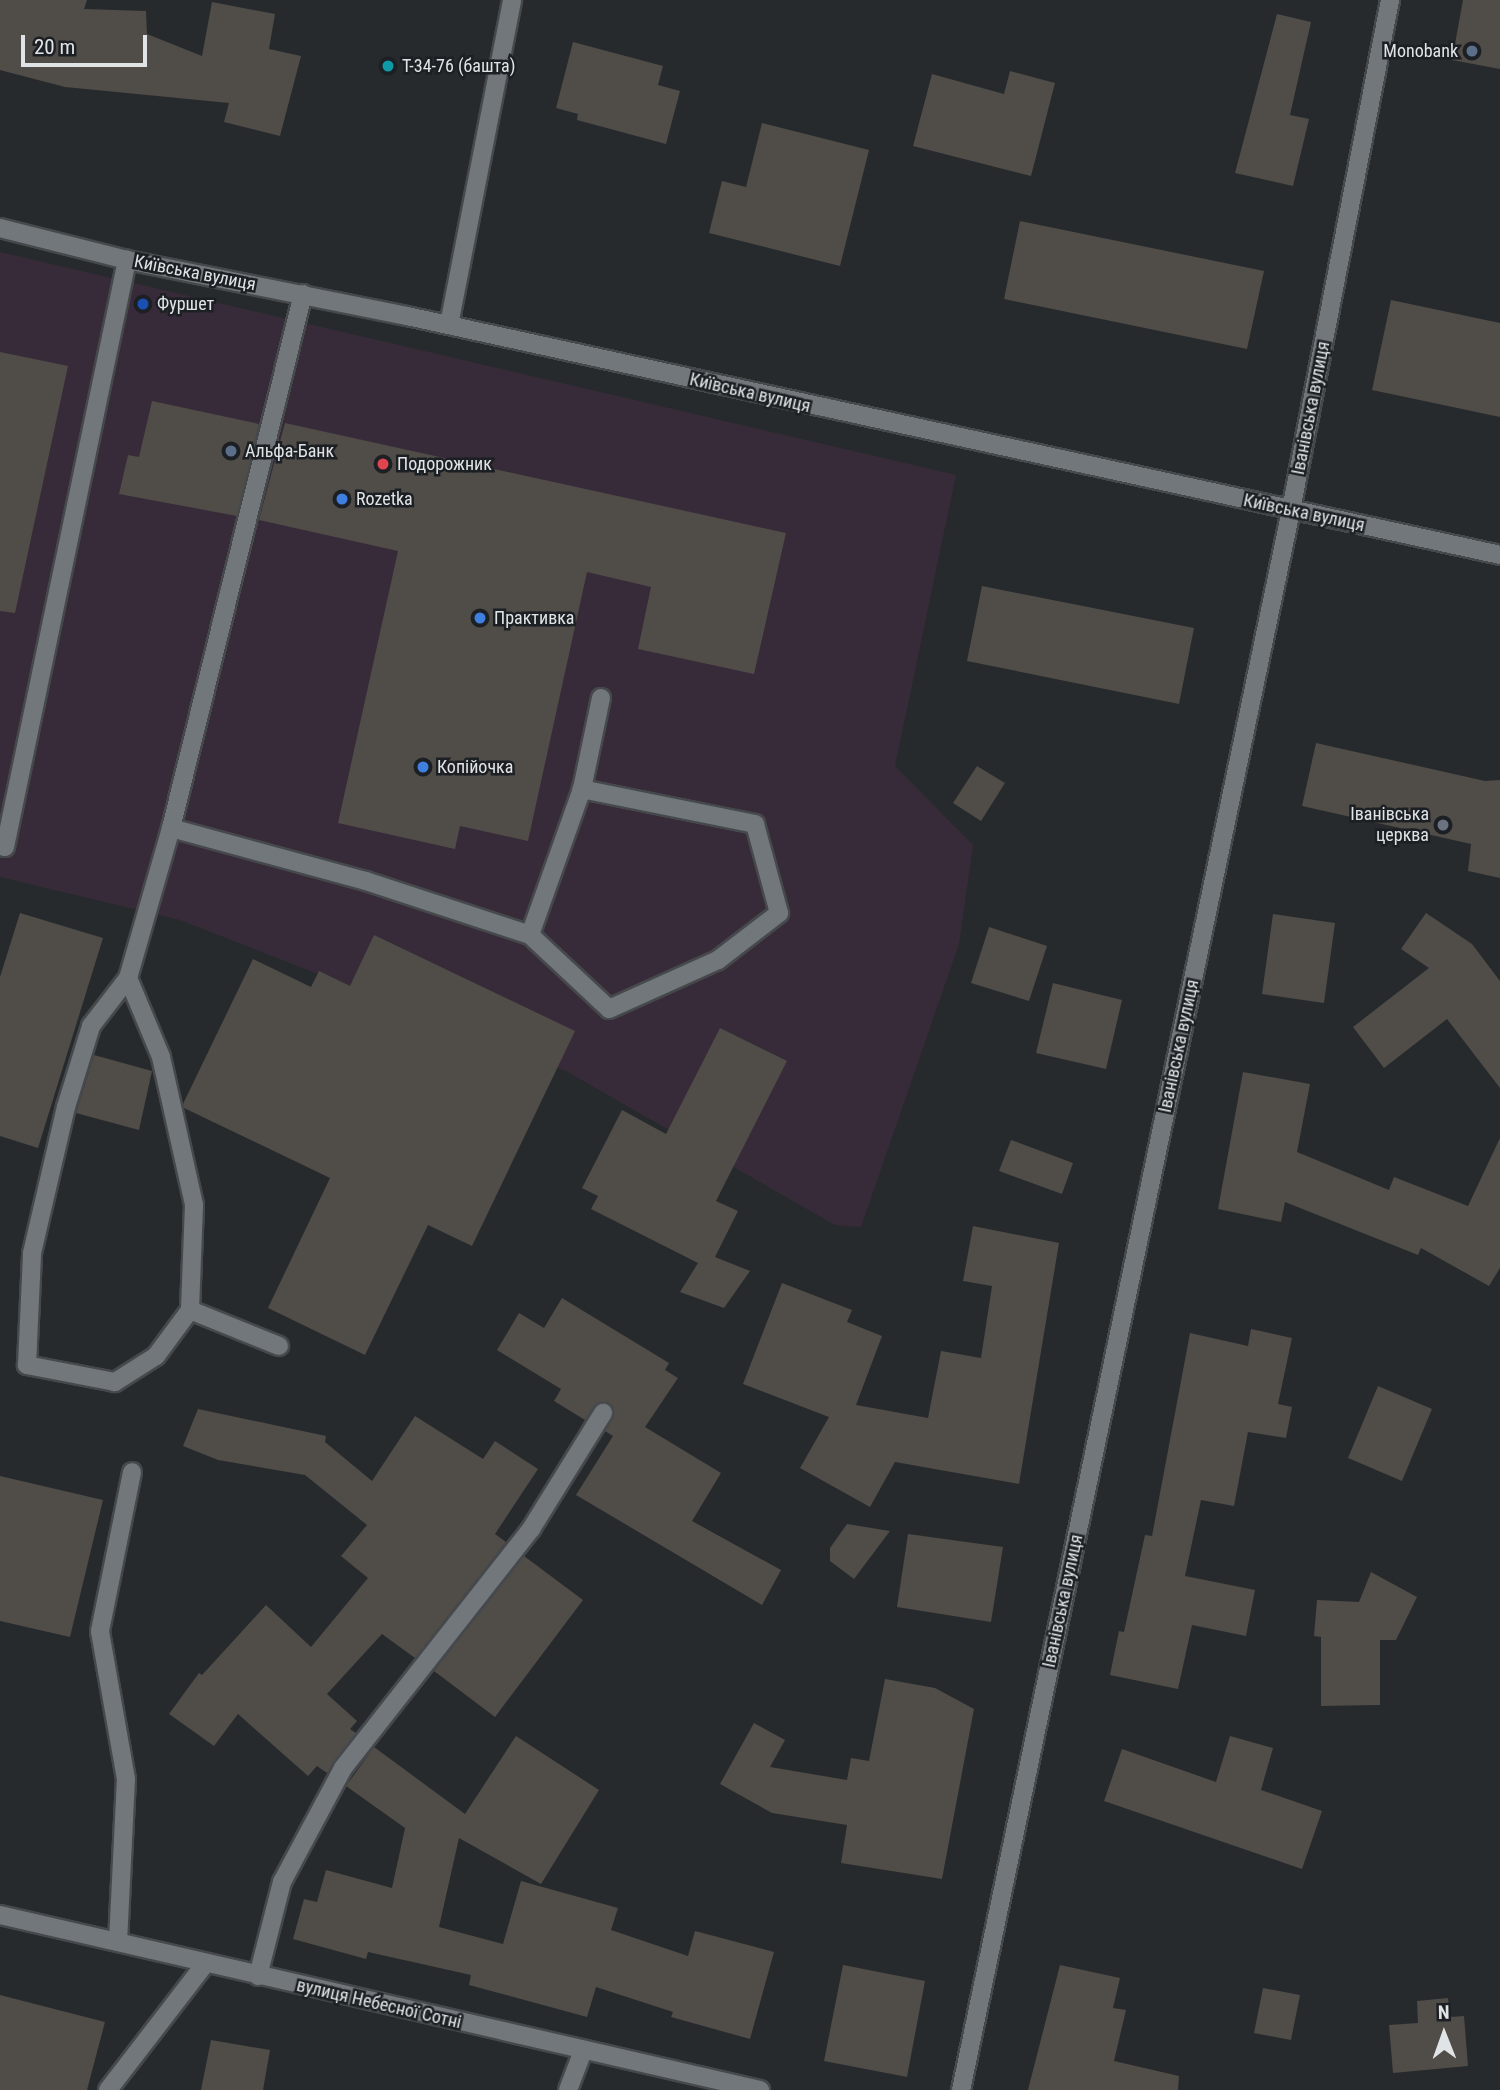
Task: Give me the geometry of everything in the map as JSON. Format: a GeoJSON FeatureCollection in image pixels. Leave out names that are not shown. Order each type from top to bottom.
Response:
{"type":"FeatureCollection","features":[{"type":"Feature","properties":{"kind":"street"},"geometry":{"type":"LineString","coordinates":[[449,325],[512,0]]}},
{"type":"Feature","properties":{"kind":"street","name":"Іванівська вулиця"},"geometry":{"type":"LineString","coordinates":[[961,2090],[1292,510],[1390,0]]}},
{"type":"Feature","properties":{"kind":"street","name":"Київська вулиця"},"geometry":{"type":"LineString","coordinates":[[0,228],[127,260],[449,325],[1500,555]]}},
{"type":"Feature","properties":{"kind":"street"},"geometry":{"type":"LineString","coordinates":[[0,845],[5,847],[127,260]]}},
{"type":"Feature","properties":{"kind":"street"},"geometry":{"type":"LineString","coordinates":[[128,978],[161,1057],[194,1205],[190,1310],[156,1356],[116,1382],[27,1365],[32,1253],[66,1107],[91,1026],[128,978],[171,828],[303,294]]}},
{"type":"Feature","properties":{"kind":"street"},"geometry":{"type":"LineString","coordinates":[[530,935],[582,789],[601,698]]}},
{"type":"Feature","properties":{"kind":"street"},"geometry":{"type":"LineString","coordinates":[[171,828],[366,881],[530,935],[609,1009],[718,960],[779,914],[755,824],[582,789]]}},
{"type":"Feature","properties":{"kind":"street"},"geometry":{"type":"LineString","coordinates":[[190,1310],[279,1346]]}},
{"type":"Feature","properties":{"kind":"street"},"geometry":{"type":"LineString","coordinates":[[258,1976],[282,1882],[343,1768],[531,1529],[603,1413]]}},
{"type":"Feature","properties":{"kind":"street"},"geometry":{"type":"LineString","coordinates":[[118,1942],[125,1779],[100,1631],[132,1472]]}},
{"type":"Feature","properties":{"kind":"street","name":"вулиця Небесної Сотні"},"geometry":{"type":"LineString","coordinates":[[0,1915],[760,2090]]}},
{"type":"Feature","properties":{"kind":"street"},"geometry":{"type":"LineString","coordinates":[[108,2090],[205,1964]]}},
{"type":"Feature","properties":{"kind":"street"},"geometry":{"type":"LineString","coordinates":[[568,2090],[583,2051]]}},
{"type":"Feature","properties":{"kind":"shaded area"},"geometry":{"type":"Polygon","coordinates":[[[0,252],[956,475],[895,766],[973,845],[959,944],[861,1227],[835,1225],[566,1071],[180,920],[0,877],[0,252]]]}},
{"type":"Feature","properties":{"kind":"building"},"geometry":{"type":"Polygon","coordinates":[[[0,0],[87,0],[84,9],[146,11],[147,34],[202,56],[212,2],[275,14],[269,49],[301,56],[280,136],[224,122],[229,103],[65,87],[0,70],[0,0]]]}},
{"type":"Feature","properties":{"kind":"building"},"geometry":{"type":"Polygon","coordinates":[[[1463,0],[1500,0],[1500,69],[1452,60],[1463,0]]]}},
{"type":"Feature","properties":{"kind":"building"},"geometry":{"type":"Polygon","coordinates":[[[1277,14],[1311,22],[1290,115],[1309,119],[1293,186],[1235,173],[1277,14]]]}},
{"type":"Feature","properties":{"kind":"building"},"geometry":{"type":"Polygon","coordinates":[[[573,42],[663,66],[658,85],[680,91],[666,144],[577,120],[578,114],[556,108],[573,42]]]}},
{"type":"Feature","properties":{"kind":"building"},"geometry":{"type":"Polygon","coordinates":[[[1010,71],[1055,83],[1031,176],[913,146],[932,74],[1004,94],[1010,71]]]}},
{"type":"Feature","properties":{"kind":"building"},"geometry":{"type":"Polygon","coordinates":[[[762,123],[869,150],[840,266],[709,233],[722,181],[746,187],[762,123]]]}},
{"type":"Feature","properties":{"kind":"building"},"geometry":{"type":"Polygon","coordinates":[[[1020,221],[1264,271],[1247,349],[1004,299],[1020,221]]]}},
{"type":"Feature","properties":{"kind":"building"},"geometry":{"type":"Polygon","coordinates":[[[1391,300],[1500,323],[1500,417],[1372,390],[1391,300]]]}},
{"type":"Feature","properties":{"kind":"building"},"geometry":{"type":"Polygon","coordinates":[[[0,352],[68,366],[15,613],[0,611],[0,352]]]}},
{"type":"Feature","properties":{"kind":"building"},"geometry":{"type":"Polygon","coordinates":[[[152,401],[259,424],[237,516],[119,494],[128,455],[139,457],[152,401]]]}},
{"type":"Feature","properties":{"kind":"building","name":"Практивка"},"geometry":{"type":"Polygon","coordinates":[[[285,423],[786,533],[754,674],[638,649],[651,587],[587,572],[528,841],[460,826],[455,849],[338,823],[398,551],[259,520],[285,423]]]}},
{"type":"Feature","properties":{"kind":"building"},"geometry":{"type":"Polygon","coordinates":[[[982,586],[1194,628],[1179,704],[967,661],[982,586]]]}},
{"type":"Feature","properties":{"kind":"building","name":"Іванівська церква"},"geometry":{"type":"Polygon","coordinates":[[[1316,743],[1485,781],[1500,780],[1500,878],[1468,871],[1471,844],[1302,806],[1316,743]]]}},
{"type":"Feature","properties":{"kind":"building"},"geometry":{"type":"Polygon","coordinates":[[[977,766],[1005,783],[981,821],[953,803],[977,766]]]}},
{"type":"Feature","properties":{"kind":"building"},"geometry":{"type":"Polygon","coordinates":[[[20,913],[103,938],[38,1148],[0,1136],[0,977],[20,913]]]}},
{"type":"Feature","properties":{"kind":"building"},"geometry":{"type":"Polygon","coordinates":[[[1426,913],[1472,944],[1500,981],[1500,1088],[1447,1019],[1384,1068],[1353,1027],[1429,968],[1401,949],[1426,913]]]}},
{"type":"Feature","properties":{"kind":"building"},"geometry":{"type":"Polygon","coordinates":[[[1273,914],[1335,923],[1324,1003],[1262,994],[1273,914]]]}},
{"type":"Feature","properties":{"kind":"building"},"geometry":{"type":"Polygon","coordinates":[[[989,927],[1047,946],[1029,1001],[971,983],[989,927]]]}},
{"type":"Feature","properties":{"kind":"building"},"geometry":{"type":"Polygon","coordinates":[[[374,935],[575,1031],[472,1246],[428,1225],[365,1355],[268,1308],[330,1178],[184,1108],[183,1104],[253,959],[311,987],[319,971],[350,986],[374,935]]]}},
{"type":"Feature","properties":{"kind":"building"},"geometry":{"type":"Polygon","coordinates":[[[1053,983],[1122,1000],[1106,1069],[1036,1053],[1053,983]]]}},
{"type":"Feature","properties":{"kind":"building"},"geometry":{"type":"Polygon","coordinates":[[[720,1028],[787,1061],[716,1201],[738,1211],[715,1257],[750,1271],[724,1308],[680,1292],[698,1263],[591,1209],[598,1196],[582,1188],[622,1110],[666,1134],[720,1028]]]}},
{"type":"Feature","properties":{"kind":"building"},"geometry":{"type":"Polygon","coordinates":[[[94,1055],[152,1071],[139,1130],[76,1113],[94,1055]]]}},
{"type":"Feature","properties":{"kind":"building"},"geometry":{"type":"Polygon","coordinates":[[[1243,1072],[1310,1084],[1297,1152],[1389,1190],[1394,1177],[1468,1206],[1500,1138],[1500,1268],[1489,1286],[1421,1248],[1418,1255],[1285,1202],[1281,1222],[1218,1209],[1243,1072]]]}},
{"type":"Feature","properties":{"kind":"building"},"geometry":{"type":"Polygon","coordinates":[[[1011,1140],[1073,1163],[1062,1194],[999,1171],[1011,1140]]]}},
{"type":"Feature","properties":{"kind":"building"},"geometry":{"type":"Polygon","coordinates":[[[973,1226],[1059,1243],[1019,1484],[895,1462],[870,1507],[800,1468],[829,1417],[743,1384],[782,1283],[852,1310],[847,1322],[882,1336],[856,1405],[928,1418],[941,1351],[981,1358],[992,1286],[963,1281],[973,1226]]]}},
{"type":"Feature","properties":{"kind":"building"},"geometry":{"type":"Polygon","coordinates":[[[562,1298],[669,1363],[665,1370],[678,1378],[645,1427],[721,1473],[692,1521],[781,1570],[762,1605],[576,1495],[613,1436],[605,1431],[613,1418],[613,1407],[598,1403],[585,1420],[554,1401],[561,1389],[497,1350],[519,1313],[544,1328],[562,1298]]]}},
{"type":"Feature","properties":{"kind":"building"},"geometry":{"type":"Polygon","coordinates":[[[1251,1329],[1292,1338],[1278,1404],[1292,1407],[1286,1438],[1248,1432],[1234,1506],[1201,1500],[1185,1576],[1255,1590],[1246,1636],[1192,1625],[1178,1689],[1110,1675],[1119,1631],[1124,1632],[1145,1535],[1152,1536],[1190,1333],[1248,1346],[1251,1329]]]}},
{"type":"Feature","properties":{"kind":"building"},"geometry":{"type":"Polygon","coordinates":[[[1378,1386],[1432,1409],[1402,1481],[1348,1458],[1378,1386]]]}},
{"type":"Feature","properties":{"kind":"building"},"geometry":{"type":"Polygon","coordinates":[[[198,1409],[326,1436],[325,1442],[372,1481],[415,1416],[483,1459],[495,1441],[538,1469],[495,1534],[506,1542],[415,1658],[382,1634],[327,1694],[357,1721],[350,1729],[356,1733],[327,1773],[317,1766],[308,1776],[238,1714],[214,1746],[169,1714],[199,1673],[202,1675],[266,1605],[311,1647],[368,1578],[341,1556],[367,1525],[305,1475],[218,1460],[183,1446],[198,1409]]]}},
{"type":"Feature","properties":{"kind":"building"},"geometry":{"type":"Polygon","coordinates":[[[0,1476],[103,1500],[70,1637],[0,1621],[0,1476]]]}},
{"type":"Feature","properties":{"kind":"building"},"geometry":{"type":"Polygon","coordinates":[[[847,1524],[890,1531],[854,1579],[830,1561],[830,1548],[847,1524]]]}},
{"type":"Feature","properties":{"kind":"building"},"geometry":{"type":"Polygon","coordinates":[[[908,1534],[1003,1547],[991,1622],[897,1607],[908,1534]]]}},
{"type":"Feature","properties":{"kind":"building"},"geometry":{"type":"Polygon","coordinates":[[[524,1556],[583,1600],[495,1717],[434,1671],[524,1556]]]}},
{"type":"Feature","properties":{"kind":"building"},"geometry":{"type":"Polygon","coordinates":[[[1371,1572],[1417,1597],[1396,1640],[1380,1640],[1380,1705],[1321,1706],[1321,1637],[1314,1636],[1317,1600],[1359,1602],[1371,1572]]]}},
{"type":"Feature","properties":{"kind":"building"},"geometry":{"type":"Polygon","coordinates":[[[885,1679],[935,1688],[974,1709],[942,1879],[841,1863],[847,1825],[772,1813],[720,1784],[754,1723],[785,1740],[770,1767],[847,1780],[851,1758],[869,1761],[885,1679]]]}},
{"type":"Feature","properties":{"kind":"building"},"geometry":{"type":"Polygon","coordinates":[[[516,1736],[599,1790],[541,1884],[459,1838],[439,1927],[503,1944],[521,1881],[618,1908],[611,1930],[688,1956],[695,1931],[774,1952],[750,2039],[671,2017],[673,2012],[596,1987],[587,2017],[469,1985],[471,1975],[368,1952],[366,1959],[293,1939],[304,1899],[317,1902],[326,1870],[392,1888],[405,1828],[346,1786],[374,1747],[465,1814],[516,1736]]]}},
{"type":"Feature","properties":{"kind":"building"},"geometry":{"type":"Polygon","coordinates":[[[1230,1736],[1273,1748],[1261,1790],[1322,1811],[1302,1869],[1104,1801],[1122,1749],[1216,1782],[1230,1736]]]}},
{"type":"Feature","properties":{"kind":"building"},"geometry":{"type":"Polygon","coordinates":[[[843,1965],[925,1981],[907,2077],[824,2061],[843,1965]]]}},
{"type":"Feature","properties":{"kind":"building"},"geometry":{"type":"Polygon","coordinates":[[[1060,1965],[1120,1978],[1113,2008],[1126,2010],[1114,2061],[1179,2076],[1178,2090],[1028,2090],[1060,1965]]]}},
{"type":"Feature","properties":{"kind":"building"},"geometry":{"type":"Polygon","coordinates":[[[1263,1988],[1300,1995],[1291,2040],[1254,2033],[1263,1988]]]}},
{"type":"Feature","properties":{"kind":"building"},"geometry":{"type":"Polygon","coordinates":[[[0,1995],[105,2022],[87,2090],[0,2090],[0,1995]]]}},
{"type":"Feature","properties":{"kind":"building"},"geometry":{"type":"Polygon","coordinates":[[[1448,1998],[1450,2017],[1464,2016],[1468,2066],[1393,2073],[1389,2025],[1418,2023],[1417,2001],[1448,1998]]]}},
{"type":"Feature","properties":{"kind":"building"},"geometry":{"type":"Polygon","coordinates":[[[211,2040],[270,2050],[263,2090],[201,2090],[211,2040]]]}},
{"type":"Feature","properties":{"kind":"place","name":"Monobank"},"geometry":{"type":"Point","coordinates":[1472,51]}},
{"type":"Feature","properties":{"kind":"place","name":"Т-34-76 (башта)"},"geometry":{"type":"Point","coordinates":[388,66]}},
{"type":"Feature","properties":{"kind":"place","name":"Фуршет"},"geometry":{"type":"Point","coordinates":[143,304]}},
{"type":"Feature","properties":{"kind":"place","name":"Альфа-Банк"},"geometry":{"type":"Point","coordinates":[231,451]}},
{"type":"Feature","properties":{"kind":"place","name":"Подорожник"},"geometry":{"type":"Point","coordinates":[383,464]}},
{"type":"Feature","properties":{"kind":"place","name":"Rozetka"},"geometry":{"type":"Point","coordinates":[342,499]}},
{"type":"Feature","properties":{"kind":"place","name":"Практивка"},"geometry":{"type":"Point","coordinates":[480,618]}},
{"type":"Feature","properties":{"kind":"place","name":"Копійочка"},"geometry":{"type":"Point","coordinates":[423,767]}},
{"type":"Feature","properties":{"kind":"place","name":"Іванівська церква"},"geometry":{"type":"Point","coordinates":[1443,825]}}]}
